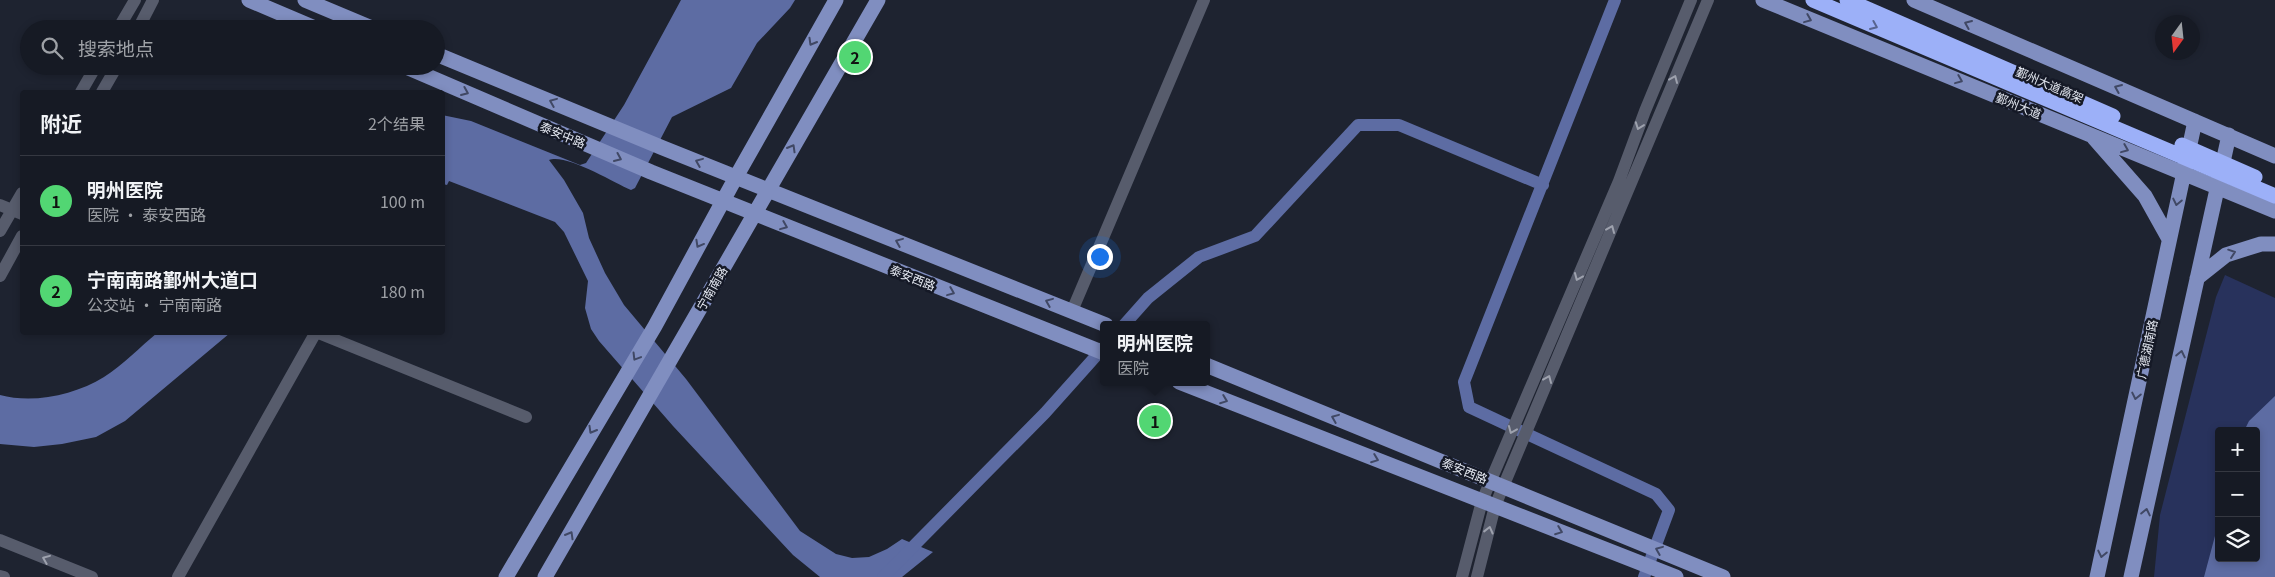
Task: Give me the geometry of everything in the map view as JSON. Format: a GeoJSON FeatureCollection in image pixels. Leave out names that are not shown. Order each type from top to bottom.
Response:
{"type":"FeatureCollection","features":[{"type":"Feature","properties":{"kind":"highway","name":"鄞州大道高架"},"geometry":{"type":"LineString","coordinates":[[1813,0],[2275,196]]}},
{"type":"Feature","properties":{"kind":"highway","name":"鄞州大道高架"},"geometry":{"type":"LineString","coordinates":[[1847,0],[2275,185]]}},
{"type":"Feature","properties":{"kind":"main road"},"geometry":{"type":"LineString","coordinates":[[250,0],[296,20]]}},
{"type":"Feature","properties":{"kind":"main road"},"geometry":{"type":"LineString","coordinates":[[305,0],[353,20]]}},
{"type":"Feature","properties":{"kind":"main road"},"geometry":{"type":"LineString","coordinates":[[506,577],[655,326],[736,177],[836,0]]}},
{"type":"Feature","properties":{"kind":"main road","name":"宁南南路"},"geometry":{"type":"LineString","coordinates":[[545,577],[753,213],[878,0]]}},
{"type":"Feature","properties":{"kind":"main road","name":"鄞州大道"},"geometry":{"type":"LineString","coordinates":[[1763,0],[2275,211]]}},
{"type":"Feature","properties":{"kind":"main road"},"geometry":{"type":"LineString","coordinates":[[1914,0],[2275,156]]}},
{"type":"Feature","properties":{"kind":"main road","name":"泰安中路"},"geometry":{"type":"LineString","coordinates":[[445,58],[736,177]]}},
{"type":"Feature","properties":{"kind":"main road","name":"泰安中路"},"geometry":{"type":"LineString","coordinates":[[425,75],[723,201]]}},
{"type":"Feature","properties":{"kind":"main road","name":"广德湖南路"},"geometry":{"type":"LineString","coordinates":[[2097,577],[2195,121]]}},
{"type":"Feature","properties":{"kind":"main road"},"geometry":{"type":"LineString","coordinates":[[2091,135],[2145,196],[2169,239]]}},
{"type":"Feature","properties":{"kind":"main road"},"geometry":{"type":"LineString","coordinates":[[2131,577],[2229,135]]}},
{"type":"Feature","properties":{"kind":"main road"},"geometry":{"type":"LineString","coordinates":[[736,177],[1100,322]]}},
{"type":"Feature","properties":{"kind":"main road","name":"泰安西路"},"geometry":{"type":"LineString","coordinates":[[723,201],[1100,351]]}},
{"type":"Feature","properties":{"kind":"main road"},"geometry":{"type":"LineString","coordinates":[[2197,278],[2226,254],[2261,244],[2275,244]]}},
{"type":"Feature","properties":{"kind":"main road","name":"泰安西路"},"geometry":{"type":"LineString","coordinates":[[1210,367],[1723,577]]}},
{"type":"Feature","properties":{"kind":"main road","name":"泰安西路"},"geometry":{"type":"LineString","coordinates":[[1188,386],[1674,576]]}},
{"type":"Feature","properties":{"kind":"street"},"geometry":{"type":"LineString","coordinates":[[123,20],[135,0]]}},
{"type":"Feature","properties":{"kind":"street"},"geometry":{"type":"LineString","coordinates":[[143,20],[154,0]]}},
{"type":"Feature","properties":{"kind":"street"},"geometry":{"type":"LineString","coordinates":[[1072,311],[1204,0]]}},
{"type":"Feature","properties":{"kind":"street"},"geometry":{"type":"LineString","coordinates":[[1497,483],[1503,451],[1619,181],[1645,110],[1691,0]]}},
{"type":"Feature","properties":{"kind":"street"},"geometry":{"type":"LineString","coordinates":[[1462,577],[1497,483],[1708,0]]}},
{"type":"Feature","properties":{"kind":"street"},"geometry":{"type":"LineString","coordinates":[[82,90],[91,75]]}},
{"type":"Feature","properties":{"kind":"street"},"geometry":{"type":"LineString","coordinates":[[103,90],[112,75]]}},
{"type":"Feature","properties":{"kind":"street"},"geometry":{"type":"LineString","coordinates":[[0,205],[17,212],[0,231]]}},
{"type":"Feature","properties":{"kind":"street"},"geometry":{"type":"LineString","coordinates":[[0,276],[20,240]]}},
{"type":"Feature","properties":{"kind":"street"},"geometry":{"type":"LineString","coordinates":[[178,577],[314,335]]}},
{"type":"Feature","properties":{"kind":"street"},"geometry":{"type":"LineString","coordinates":[[323,335],[526,417]]}},
{"type":"Feature","properties":{"kind":"street"},"geometry":{"type":"LineString","coordinates":[[1477,577],[1489,503]]}},
{"type":"Feature","properties":{"kind":"street"},"geometry":{"type":"LineString","coordinates":[[0,540],[92,577]]}},
{"type":"Feature","properties":{"kind":"street"},"geometry":{"type":"LineString","coordinates":[[0,576],[4,577]]}},
{"type":"Feature","properties":{"kind":"shaded area"},"geometry":{"type":"Polygon","coordinates":[[[681,0],[795,0],[790,8],[757,43],[731,88],[672,117],[635,188],[631,190],[577,164],[556,159],[549,160],[564,180],[583,213],[589,238],[605,273],[624,305],[686,379],[800,531],[836,554],[852,558],[869,557],[887,549],[902,539],[933,552],[902,577],[820,577],[793,555],[673,426],[599,341],[591,329],[585,308],[588,281],[564,232],[555,222],[449,181],[447,185],[445,184],[445,116],[471,121],[580,165],[586,163],[624,105],[681,0]]]}},
{"type":"Feature","properties":{"kind":"shaded area"},"geometry":{"type":"Polygon","coordinates":[[[2225,275],[2275,298],[2275,577],[2154,577],[2160,515],[2216,297],[2225,275]]]}},
{"type":"Feature","properties":{"kind":"shaded area"},"geometry":{"type":"Polygon","coordinates":[[[155,335],[228,335],[125,421],[96,437],[34,447],[0,444],[0,395],[26,399],[67,393],[104,377],[155,335]]]}},
{"type":"Feature","properties":{"kind":"shaded area"},"geometry":{"type":"Polygon","coordinates":[[[2275,396],[2275,577],[2204,577],[2215,536],[2215,562],[2260,562],[2260,427],[2246,427],[2249,421],[2275,396]]]}},
{"type":"Feature","properties":{"kind":"waterway"},"geometry":{"type":"LineString","coordinates":[[1615,0],[1464,382],[1469,407],[1656,494],[1669,510],[1644,577]]}},
{"type":"Feature","properties":{"kind":"waterway"},"geometry":{"type":"LineString","coordinates":[[1128,321],[1148,298],[1199,257],[1255,236],[1358,125],[1399,125],[1543,185]]}},
{"type":"Feature","properties":{"kind":"waterway"},"geometry":{"type":"LineString","coordinates":[[883,577],[1045,413],[1100,351]]}},
{"type":"Feature","properties":{"kind":"place","name":"宁南南路鄞州大道口"},"geometry":{"type":"Point","coordinates":[855,57]}},
{"type":"Feature","properties":{"kind":"place","name":"明州医院"},"geometry":{"type":"Point","coordinates":[1155,421]}}]}
